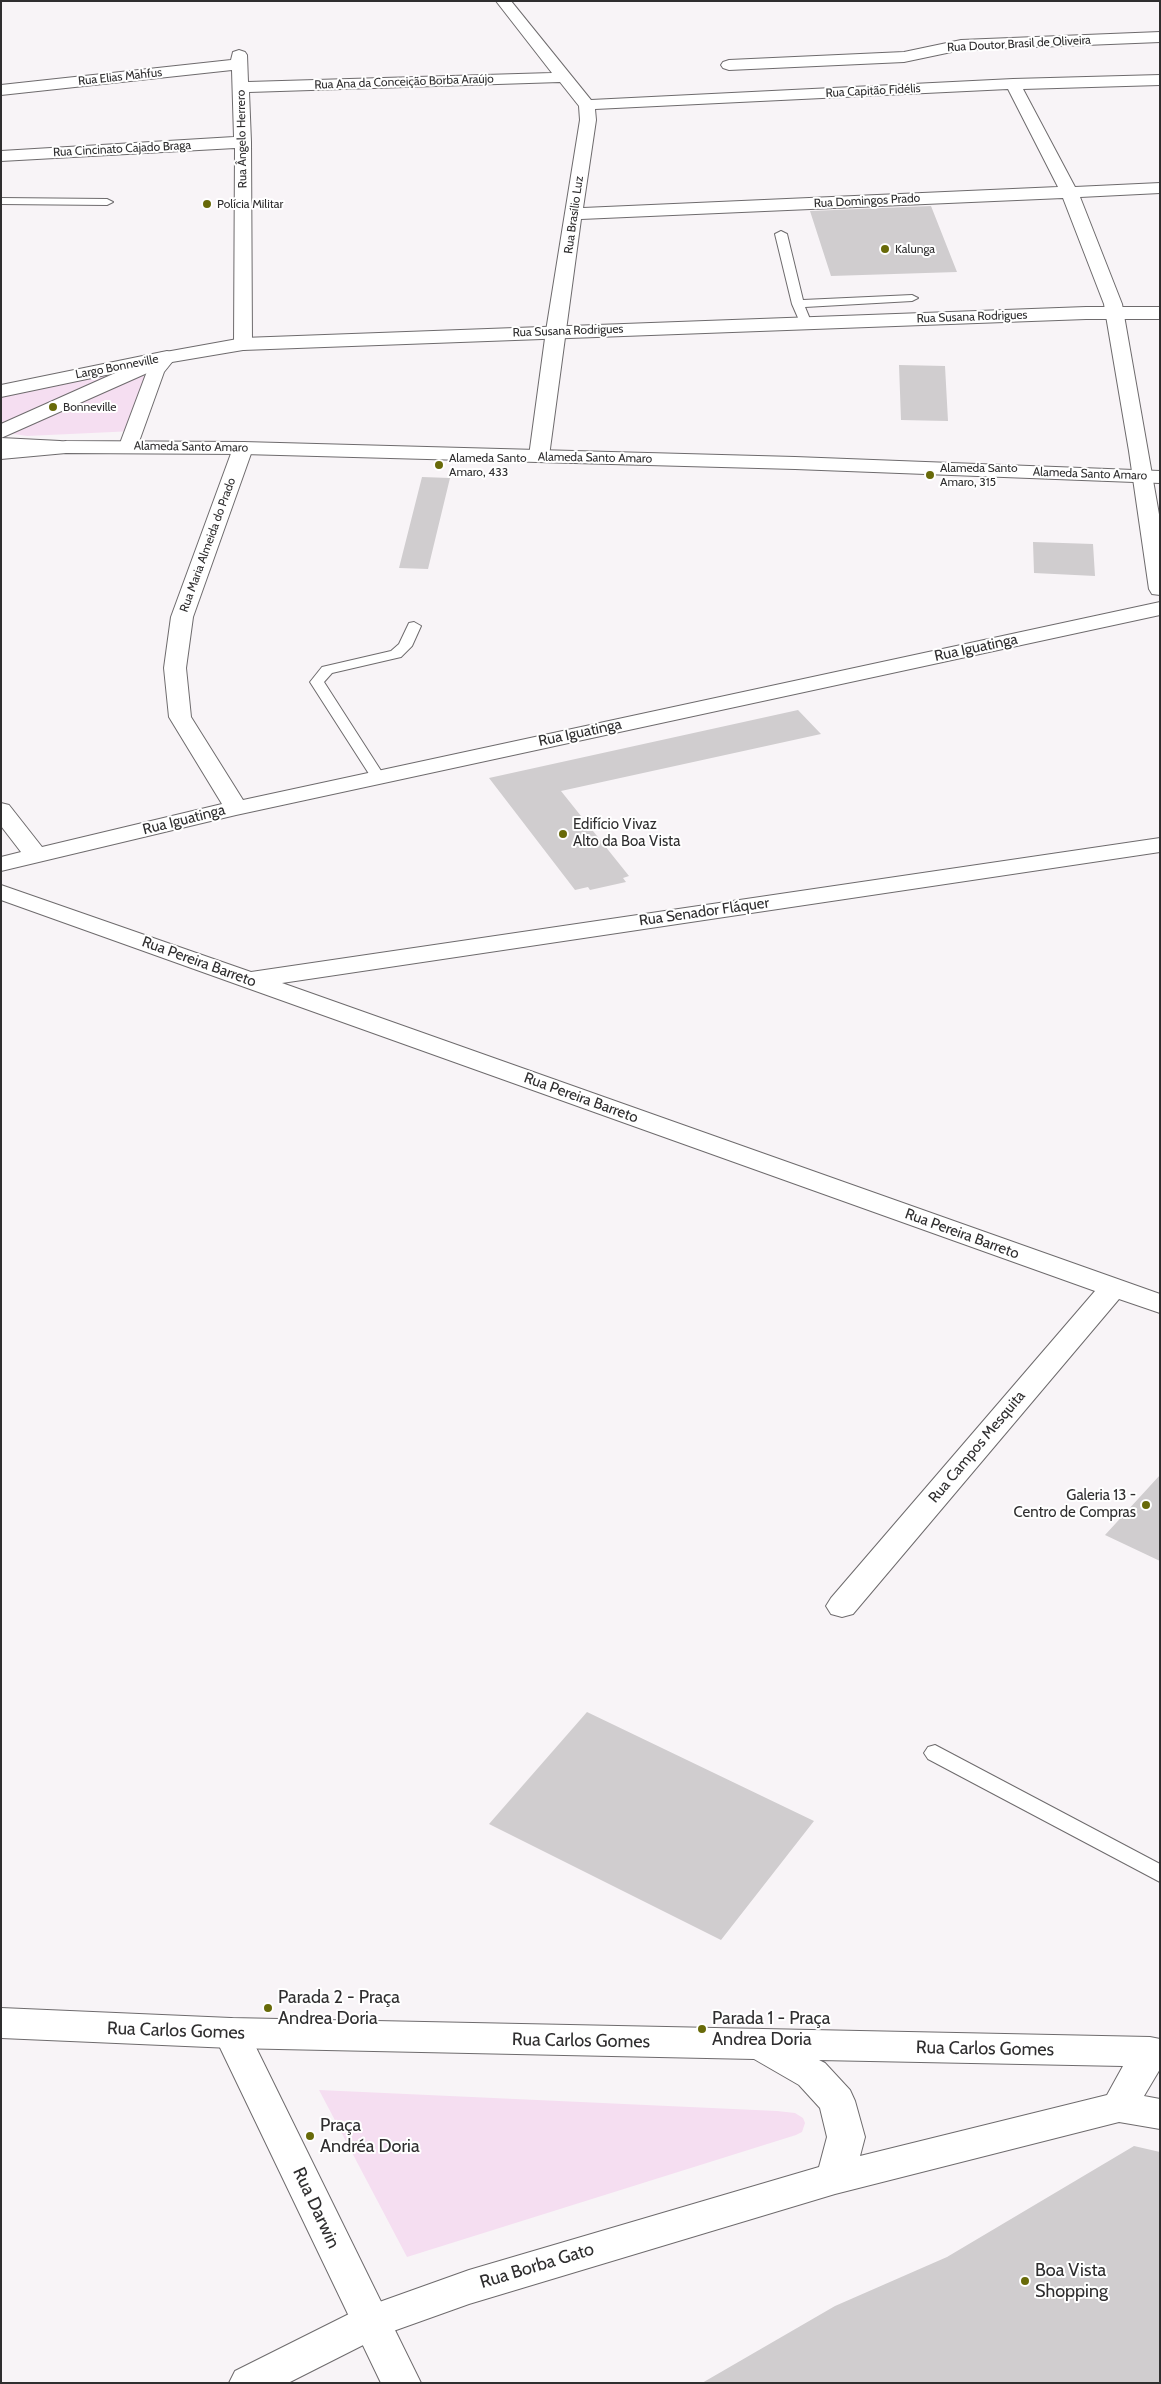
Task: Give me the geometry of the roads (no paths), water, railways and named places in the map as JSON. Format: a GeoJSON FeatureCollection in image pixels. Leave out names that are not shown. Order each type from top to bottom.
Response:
{"type":"FeatureCollection","features":[{"type":"Feature","properties":{"kind":"street"},"geometry":{"type":"LineString","coordinates":[[503,1],[587,105]]}},
{"type":"Feature","properties":{"kind":"street","name":"Rua Doutor Brasil de Oliveira"},"geometry":{"type":"LineString","coordinates":[[729,64],[904,56],[961,45],[1160,37]]}},
{"type":"Feature","properties":{"kind":"street","name":"Rua Ângelo Herrero"},"geometry":{"type":"LineString","coordinates":[[239,60],[242,87],[243,344]]}},
{"type":"Feature","properties":{"kind":"street","name":"Rua Elias Mahfus"},"geometry":{"type":"LineString","coordinates":[[1,90],[239,60]]}},
{"type":"Feature","properties":{"kind":"street","name":"Rua Ana da Conceição Borba Araújo"},"geometry":{"type":"LineString","coordinates":[[242,87],[566,77]]}},
{"type":"Feature","properties":{"kind":"street","name":"Rua Capitão Fidélis"},"geometry":{"type":"LineString","coordinates":[[587,105],[1013,84],[1160,80]]}},
{"type":"Feature","properties":{"kind":"street"},"geometry":{"type":"LineString","coordinates":[[1013,84],[1069,192],[1113,304],[1151,477],[1160,586]]}},
{"type":"Feature","properties":{"kind":"street","name":"Rua Brasílio Luz"},"geometry":{"type":"LineString","coordinates":[[538,456],[555,331],[575,214],[588,120],[587,105]]}},
{"type":"Feature","properties":{"kind":"street","name":"Rua Cincinato Cajado Braga"},"geometry":{"type":"LineString","coordinates":[[1,156],[242,142]]}},
{"type":"Feature","properties":{"kind":"street","name":"Rua Domingos Prado"},"geometry":{"type":"LineString","coordinates":[[575,214],[1160,188]]}},
{"type":"Feature","properties":{"kind":"street","name":"Rua Susana Rodrigues"},"geometry":{"type":"LineString","coordinates":[[1,432],[167,357],[243,344],[555,331],[1157,312]]}},
{"type":"Feature","properties":{"kind":"street","name":"Largo Bonneville"},"geometry":{"type":"LineString","coordinates":[[3,389],[167,357]]}},
{"type":"Feature","properties":{"kind":"street","name":"Largo Bonneville"},"geometry":{"type":"LineString","coordinates":[[129,446],[155,371],[167,357]]}},
{"type":"Feature","properties":{"kind":"street"},"geometry":{"type":"LineString","coordinates":[[1,444],[66,447]]}},
{"type":"Feature","properties":{"kind":"street","name":"Alameda Santo Amaro"},"geometry":{"type":"LineString","coordinates":[[1,453],[66,447],[243,448],[795,463],[1151,477]]}},
{"type":"Feature","properties":{"kind":"street","name":"Rua Maria Almeida do Prado"},"geometry":{"type":"LineString","coordinates":[[236,808],[180,716],[175,668],[182,617],[243,448]]}},
{"type":"Feature","properties":{"kind":"street","name":"Rua Iguatinga"},"geometry":{"type":"LineString","coordinates":[[1,864],[236,808],[1160,608]]}},
{"type":"Feature","properties":{"kind":"street"},"geometry":{"type":"LineString","coordinates":[[1,810],[36,856]]}},
{"type":"Feature","properties":{"kind":"street","name":"Rua Senador Fláquer"},"geometry":{"type":"LineString","coordinates":[[249,980],[1160,845]]}},
{"type":"Feature","properties":{"kind":"street","name":"Rua Pereira Barreto"},"geometry":{"type":"LineString","coordinates":[[1,892],[1160,1304]]}},
{"type":"Feature","properties":{"kind":"street","name":"Rua Campos Mesquita"},"geometry":{"type":"LineString","coordinates":[[842,1606],[1113,1288]]}},
{"type":"Feature","properties":{"kind":"street","name":"Rua Carlos Gomes"},"geometry":{"type":"LineString","coordinates":[[1,2024],[231,2033],[762,2045],[1157,2048]]}},
{"type":"Feature","properties":{"kind":"street","name":"Rua Darwin"},"geometry":{"type":"LineString","coordinates":[[231,2033],[401,2383]]}},
{"type":"Feature","properties":{"kind":"street"},"geometry":{"type":"LineString","coordinates":[[762,2045],[812,2074],[837,2101],[846,2136],[835,2178],[1119,2106],[1160,2114]]}},
{"type":"Feature","properties":{"kind":"street"},"geometry":{"type":"LineString","coordinates":[[1119,2106],[1157,2048]]}},
{"type":"Feature","properties":{"kind":"street","name":"Rua Borba Gato"},"geometry":{"type":"LineString","coordinates":[[249,2383],[371,2322],[469,2287],[835,2178]]}},
{"type":"Feature","properties":{"kind":"lane"},"geometry":{"type":"LineString","coordinates":[[1,201],[108,202]]}},
{"type":"Feature","properties":{"kind":"lane"},"geometry":{"type":"LineString","coordinates":[[781,234],[798,304],[806,324]]}},
{"type":"Feature","properties":{"kind":"lane"},"geometry":{"type":"LineString","coordinates":[[798,304],[912,298]]}},
{"type":"Feature","properties":{"kind":"lane"},"geometry":{"type":"LineString","coordinates":[[378,777],[317,682],[327,670],[396,654],[405,646],[414,626]]}},
{"type":"Feature","properties":{"kind":"lane"},"geometry":{"type":"LineString","coordinates":[[935,1753],[1160,1874]]}},
{"type":"Feature","properties":{"kind":"place","name":"Polícia Militar"},"geometry":{"type":"Point","coordinates":[207,204]}},
{"type":"Feature","properties":{"kind":"place","name":"Kalunga"},"geometry":{"type":"Point","coordinates":[885,249]}},
{"type":"Feature","properties":{"kind":"place","name":"Bonneville"},"geometry":{"type":"Point","coordinates":[53,407]}},
{"type":"Feature","properties":{"kind":"place","name":"Alameda Santo Amaro, 433"},"geometry":{"type":"Point","coordinates":[439,465]}},
{"type":"Feature","properties":{"kind":"place","name":"Alameda Santo Amaro, 315"},"geometry":{"type":"Point","coordinates":[930,475]}},
{"type":"Feature","properties":{"kind":"place","name":"Edifício Vivaz Alto da Boa Vista"},"geometry":{"type":"Point","coordinates":[563,834]}},
{"type":"Feature","properties":{"kind":"place","name":"Galeria 13 - Centro de Compras"},"geometry":{"type":"Point","coordinates":[1146,1505]}},
{"type":"Feature","properties":{"kind":"place","name":"Parada 2 - Praça Andrea Doria"},"geometry":{"type":"Point","coordinates":[268,2008]}},
{"type":"Feature","properties":{"kind":"place","name":"Parada 1 - Praça Andrea Doria"},"geometry":{"type":"Point","coordinates":[702,2029]}},
{"type":"Feature","properties":{"kind":"place","name":"Praça Andréa Doria"},"geometry":{"type":"Point","coordinates":[310,2136]}},
{"type":"Feature","properties":{"kind":"place","name":"Boa Vista Shopping"},"geometry":{"type":"Point","coordinates":[1025,2281]}}]}
